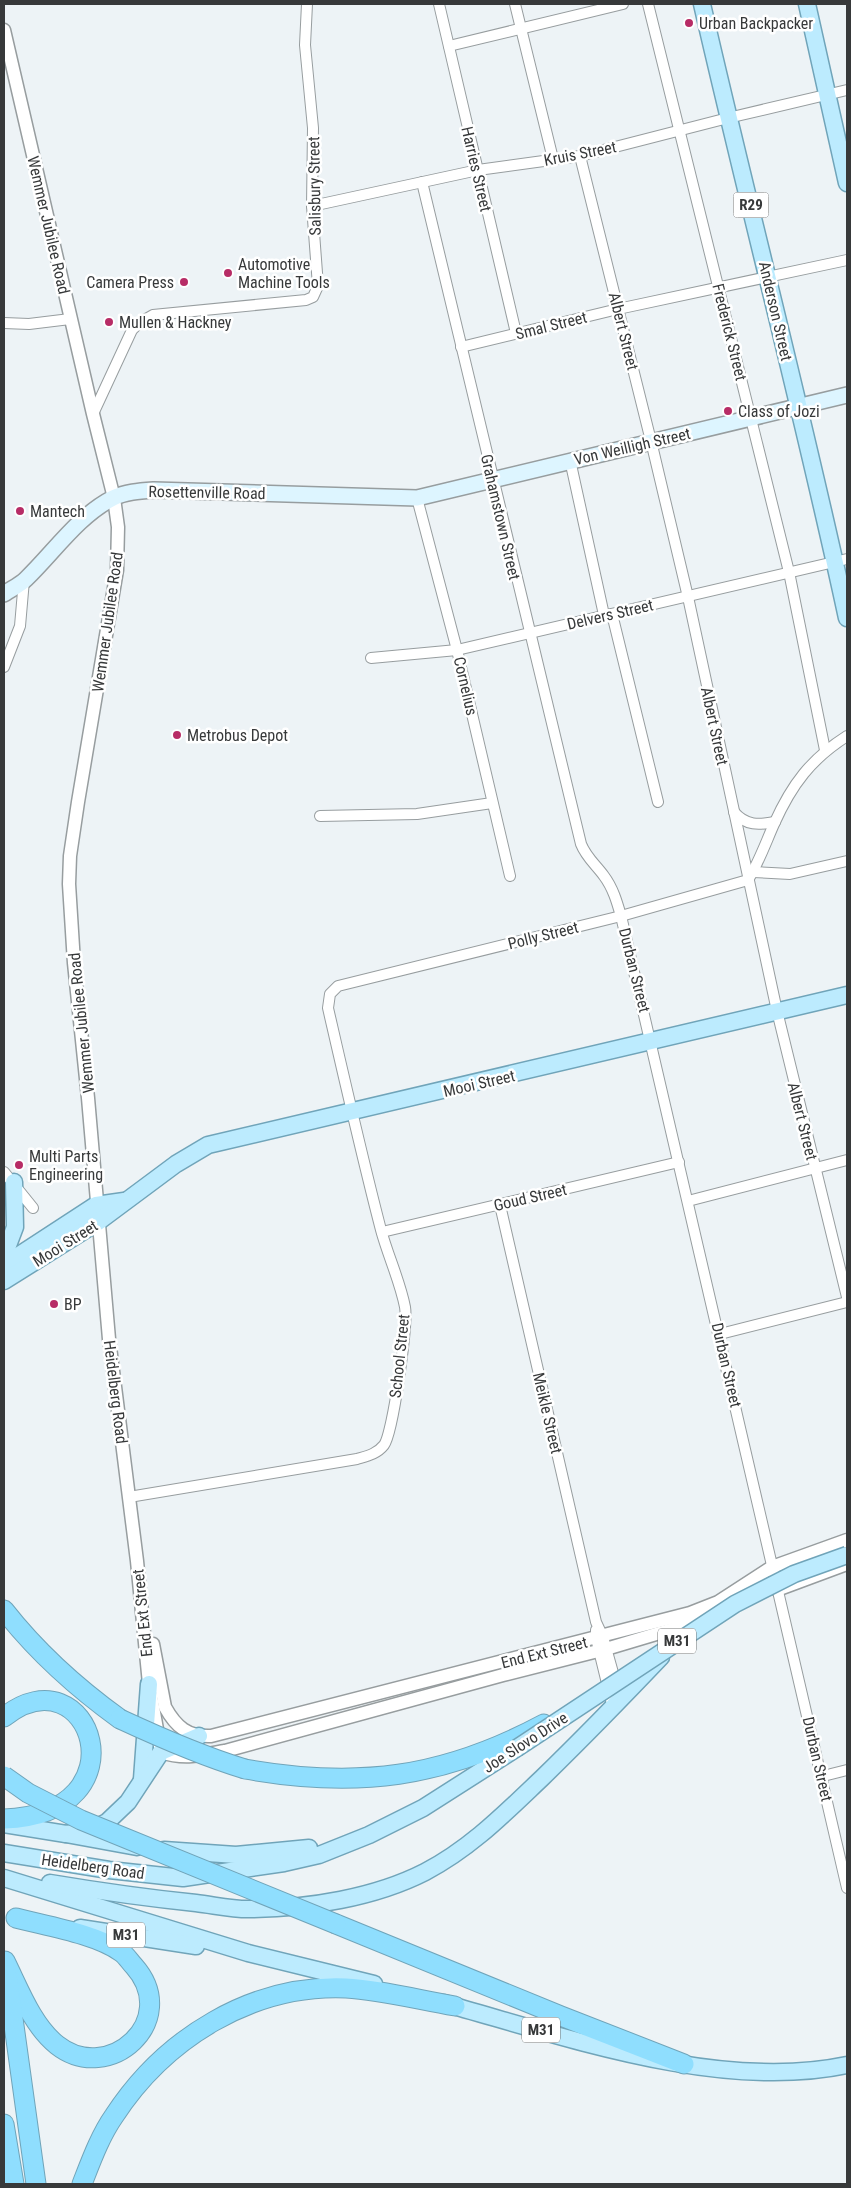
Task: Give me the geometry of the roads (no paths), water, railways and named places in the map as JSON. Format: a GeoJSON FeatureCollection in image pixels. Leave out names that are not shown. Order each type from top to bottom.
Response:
{"type":"FeatureCollection","features":[{"type":"Feature","properties":{"kind":"highway"},"geometry":{"type":"LineString","coordinates":[[4,1610],[18,1628],[55,1666],[87,1695],[120,1719],[212,1760],[245,1769],[285,1776],[328,1779],[375,1778],[442,1766],[491,1749],[525,1734],[590,1699]]}},
{"type":"Feature","properties":{"kind":"highway"},"geometry":{"type":"LineString","coordinates":[[4,1717],[26,1704],[39,1702],[56,1703],[71,1708],[85,1725],[91,1738],[93,1752],[91,1767],[79,1789],[59,1806],[40,1814],[4,1819]]}},
{"type":"Feature","properties":{"kind":"highway"},"geometry":{"type":"LineString","coordinates":[[4,1776],[28,1793],[81,1820],[569,2020],[684,2064]]}},
{"type":"Feature","properties":{"kind":"highway"},"geometry":{"type":"LineString","coordinates":[[4,1957],[27,2005],[47,2035],[58,2045],[72,2053],[97,2058],[121,2051],[134,2042],[142,2030],[149,2008],[148,1986],[140,1973],[122,1952],[93,1939],[10,1918]]}},
{"type":"Feature","properties":{"kind":"highway"},"geometry":{"type":"LineString","coordinates":[[4,1957],[36,2184]]}},
{"type":"Feature","properties":{"kind":"highway"},"geometry":{"type":"LineString","coordinates":[[82,2184],[98,2145],[114,2116],[134,2089],[160,2062],[185,2041],[235,2009],[286,1992],[330,1988],[347,1988],[455,2006]]}},
{"type":"Feature","properties":{"kind":"highway"},"geometry":{"type":"LineString","coordinates":[[4,2124],[14,2184]]}},
{"type":"Feature","properties":{"kind":"main road","name":"Anderson Street"},"geometry":{"type":"LineString","coordinates":[[702,4],[799,406],[841,560],[847,618]]}},
{"type":"Feature","properties":{"kind":"main road"},"geometry":{"type":"LineString","coordinates":[[806,4],[847,183]]}},
{"type":"Feature","properties":{"kind":"main road","name":"Von Weilligh Street"},"geometry":{"type":"LineString","coordinates":[[417,498],[492,478],[847,395]]}},
{"type":"Feature","properties":{"kind":"main road","name":"Rosettenville Road"},"geometry":{"type":"LineString","coordinates":[[4,594],[24,580],[72,531],[98,508],[114,498],[134,492],[154,490],[417,498]]}},
{"type":"Feature","properties":{"kind":"main road","name":"Mooi Street"},"geometry":{"type":"LineString","coordinates":[[4,1282],[98,1222],[176,1164],[208,1145],[352,1113],[847,995]]}},
{"type":"Feature","properties":{"kind":"main road"},"geometry":{"type":"LineString","coordinates":[[4,1256],[15,1227],[9,1177]]}},
{"type":"Feature","properties":{"kind":"main road","name":"Mooi Street"},"geometry":{"type":"LineString","coordinates":[[4,1265],[96,1205],[124,1201]]}},
{"type":"Feature","properties":{"kind":"main road","name":"Joe Slovo Drive"},"geometry":{"type":"LineString","coordinates":[[183,1878],[284,1863],[319,1855],[369,1835],[423,1808],[735,1604],[794,1574],[847,1555]]}},
{"type":"Feature","properties":{"kind":"main road"},"geometry":{"type":"LineString","coordinates":[[4,1876],[174,1901],[250,1909],[310,1905],[344,1899],[399,1883],[424,1872],[457,1853],[487,1831],[617,1704],[692,1624]]}},
{"type":"Feature","properties":{"kind":"main road"},"geometry":{"type":"LineString","coordinates":[[142,1779],[149,1684]]}},
{"type":"Feature","properties":{"kind":"main road"},"geometry":{"type":"LineString","coordinates":[[66,1834],[89,1831],[107,1822],[128,1802],[161,1752],[199,1736]]}},
{"type":"Feature","properties":{"kind":"main road"},"geometry":{"type":"LineString","coordinates":[[4,1824],[136,1847],[228,1855],[346,1844]]}},
{"type":"Feature","properties":{"kind":"main road","name":"Heidelberg Road"},"geometry":{"type":"LineString","coordinates":[[4,1853],[109,1870],[183,1878]]}},
{"type":"Feature","properties":{"kind":"main road"},"geometry":{"type":"LineString","coordinates":[[4,1876],[248,1954]]}},
{"type":"Feature","properties":{"kind":"main road","name":"M31"},"geometry":{"type":"LineString","coordinates":[[10,1918],[248,1954],[455,2006],[611,2048],[684,2064],[756,2073],[810,2071],[843,2066]]}},
{"type":"Feature","properties":{"kind":"street","name":"Salisbury Street"},"geometry":{"type":"LineString","coordinates":[[93,414],[132,330],[145,319],[153,315],[306,300],[313,297],[318,286],[312,206],[313,128],[306,44],[307,4]]}},
{"type":"Feature","properties":{"kind":"street","name":"Harries Street"},"geometry":{"type":"LineString","coordinates":[[439,4],[516,333]]}},
{"type":"Feature","properties":{"kind":"street"},"geometry":{"type":"LineString","coordinates":[[515,4],[553,159]]}},
{"type":"Feature","properties":{"kind":"street"},"geometry":{"type":"LineString","coordinates":[[449,46],[623,4]]}},
{"type":"Feature","properties":{"kind":"street","name":"Frederick Street"},"geometry":{"type":"LineString","coordinates":[[648,4],[789,572],[825,750]]}},
{"type":"Feature","properties":{"kind":"street","name":"Wemmer Jubilee Road"},"geometry":{"type":"LineString","coordinates":[[4,30],[54,242],[70,319],[114,498],[118,536],[117,570],[78,802],[69,868],[74,963],[98,1222]]}},
{"type":"Feature","properties":{"kind":"street","name":"Kruis Street"},"geometry":{"type":"LineString","coordinates":[[312,206],[478,170],[580,156],[678,130],[847,90]]}},
{"type":"Feature","properties":{"kind":"street","name":"Albert Street"},"geometry":{"type":"LineString","coordinates":[[580,156],[688,597],[734,811],[751,876],[777,1011],[847,1297]]}},
{"type":"Feature","properties":{"kind":"street","name":"Grahamstown Street"},"geometry":{"type":"LineString","coordinates":[[422,182],[529,633],[584,851]]}},
{"type":"Feature","properties":{"kind":"street","name":"Smal Street"},"geometry":{"type":"LineString","coordinates":[[461,347],[618,309],[847,260]]}},
{"type":"Feature","properties":{"kind":"street"},"geometry":{"type":"LineString","coordinates":[[4,323],[29,324],[70,319]]}},
{"type":"Feature","properties":{"kind":"street"},"geometry":{"type":"LineString","coordinates":[[570,460],[608,615],[658,802]]}},
{"type":"Feature","properties":{"kind":"street","name":"Cornelius"},"geometry":{"type":"LineString","coordinates":[[417,498],[457,650],[510,876]]}},
{"type":"Feature","properties":{"kind":"street","name":"Delvers Street"},"geometry":{"type":"LineString","coordinates":[[371,658],[457,650],[841,560]]}},
{"type":"Feature","properties":{"kind":"street"},"geometry":{"type":"LineString","coordinates":[[4,667],[20,626],[24,580]]}},
{"type":"Feature","properties":{"kind":"street"},"geometry":{"type":"LineString","coordinates":[[751,876],[775,822],[805,771],[825,750],[847,736]]}},
{"type":"Feature","properties":{"kind":"street"},"geometry":{"type":"LineString","coordinates":[[320,816],[418,814],[492,803]]}},
{"type":"Feature","properties":{"kind":"street"},"geometry":{"type":"LineString","coordinates":[[734,811],[740,819],[750,823],[758,825],[775,822]]}},
{"type":"Feature","properties":{"kind":"street","name":"Durban Street"},"geometry":{"type":"LineString","coordinates":[[584,851],[612,888],[621,916],[720,1334],[777,1590],[823,1776],[847,1888]]}},
{"type":"Feature","properties":{"kind":"street","name":"Polly Street"},"geometry":{"type":"LineString","coordinates":[[338,986],[621,916],[751,876],[790,874],[847,861]]}},
{"type":"Feature","properties":{"kind":"street","name":"School Street"},"geometry":{"type":"LineString","coordinates":[[129,1498],[357,1459],[376,1453],[387,1439],[399,1380],[406,1315],[382,1232],[328,1008],[330,994],[338,986]]}},
{"type":"Feature","properties":{"kind":"street"},"geometry":{"type":"LineString","coordinates":[[688,1201],[847,1160]]}},
{"type":"Feature","properties":{"kind":"street","name":"Goud Street"},"geometry":{"type":"LineString","coordinates":[[382,1232],[679,1162]]}},
{"type":"Feature","properties":{"kind":"street"},"geometry":{"type":"LineString","coordinates":[[9,1177],[33,1208]]}},
{"type":"Feature","properties":{"kind":"street","name":"Meikle Street"},"geometry":{"type":"LineString","coordinates":[[500,1205],[601,1644],[617,1704]]}},
{"type":"Feature","properties":{"kind":"street","name":"Heidelberg Road"},"geometry":{"type":"LineString","coordinates":[[98,1222],[109,1339],[137,1561]]}},
{"type":"Feature","properties":{"kind":"street"},"geometry":{"type":"LineString","coordinates":[[720,1334],[847,1302]]}},
{"type":"Feature","properties":{"kind":"street","name":"End Ext Street"},"geometry":{"type":"LineString","coordinates":[[137,1561],[149,1684],[161,1752],[173,1757],[187,1758],[225,1751],[601,1644],[706,1608],[772,1567],[847,1540]]}},
{"type":"Feature","properties":{"kind":"street","name":"End Ext Street"},"geometry":{"type":"LineString","coordinates":[[137,1561],[165,1707],[183,1730],[199,1736],[212,1736],[348,1700],[692,1624],[847,1564]]}},
{"type":"Feature","properties":{"kind":"street"},"geometry":{"type":"LineString","coordinates":[[823,1776],[847,1770]]}},
{"type":"Feature","properties":{"kind":"place","name":"Urban Backpacker"},"geometry":{"type":"Point","coordinates":[689,23]}},
{"type":"Feature","properties":{"kind":"place","name":"Automotive Machine Tools"},"geometry":{"type":"Point","coordinates":[228,273]}},
{"type":"Feature","properties":{"kind":"place","name":"Camera Press"},"geometry":{"type":"Point","coordinates":[184,282]}},
{"type":"Feature","properties":{"kind":"place","name":"Mullen & Hackney"},"geometry":{"type":"Point","coordinates":[109,322]}},
{"type":"Feature","properties":{"kind":"place","name":"Class of Jozi"},"geometry":{"type":"Point","coordinates":[728,411]}},
{"type":"Feature","properties":{"kind":"place","name":"Mantech"},"geometry":{"type":"Point","coordinates":[20,511]}},
{"type":"Feature","properties":{"kind":"place","name":"Metrobus Depot"},"geometry":{"type":"Point","coordinates":[177,735]}},
{"type":"Feature","properties":{"kind":"place","name":"Multi Parts Engineering"},"geometry":{"type":"Point","coordinates":[19,1165]}},
{"type":"Feature","properties":{"kind":"place","name":"BP"},"geometry":{"type":"Point","coordinates":[54,1304]}}]}
